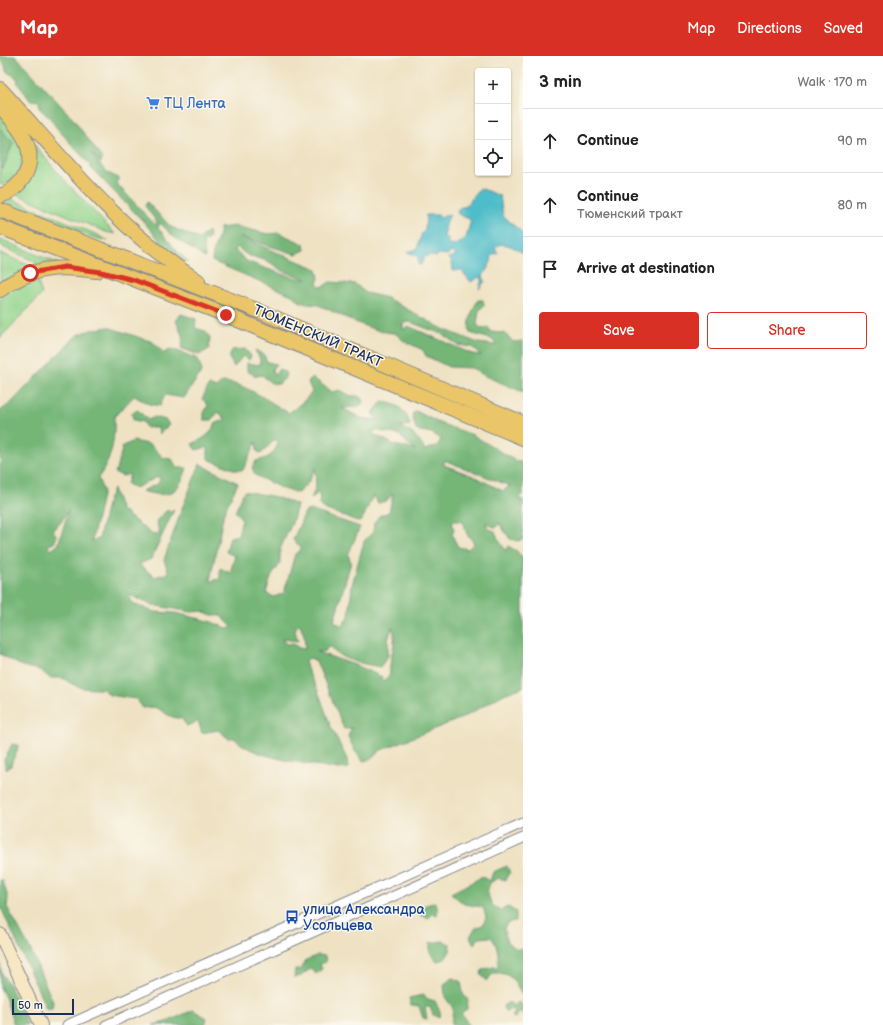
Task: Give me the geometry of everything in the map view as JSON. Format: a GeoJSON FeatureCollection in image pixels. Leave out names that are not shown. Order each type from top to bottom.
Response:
{"type":"FeatureCollection","features":[{"type":"Feature","properties":{"kind":"main road"},"geometry":{"type":"LineString","coordinates":[[0,89],[131,231],[180,270],[208,287],[259,311]]}},
{"type":"Feature","properties":{"kind":"main road"},"geometry":{"type":"LineString","coordinates":[[0,106],[21,131],[30,152],[29,164],[20,182],[6,194],[0,196]]}},
{"type":"Feature","properties":{"kind":"main road","name":"ТЮМЕНСКИЙ ТРАКТ"},"geometry":{"type":"LineString","coordinates":[[0,210],[259,311],[523,423]]}},
{"type":"Feature","properties":{"kind":"main road","name":"ТЮМЕНСКИЙ ТРАКТ"},"geometry":{"type":"LineString","coordinates":[[0,227],[226,315],[523,438]]}},
{"type":"Feature","properties":{"kind":"main road"},"geometry":{"type":"LineString","coordinates":[[0,290],[13,281],[30,273],[65,267],[101,272],[134,280]]}},
{"type":"Feature","properties":{"kind":"main road"},"geometry":{"type":"LineString","coordinates":[[0,934],[41,1025]]}},
{"type":"Feature","properties":{"kind":"street"},"geometry":{"type":"LineString","coordinates":[[67,1025],[523,823]]}},
{"type":"Feature","properties":{"kind":"street"},"geometry":{"type":"LineString","coordinates":[[106,1025],[523,838]]}},
{"type":"Feature","properties":{"kind":"green space"},"geometry":{"type":"Polygon","coordinates":[[[0,56],[16,56],[74,120],[102,158],[101,163],[91,152],[100,164],[110,174],[119,178],[116,183],[155,225],[157,222],[145,206],[147,202],[171,227],[199,239],[208,231],[210,237],[203,243],[205,258],[174,237],[160,223],[158,228],[176,250],[188,261],[183,262],[171,257],[166,248],[143,221],[90,167],[90,165],[56,127],[51,119],[40,109],[39,101],[30,100],[18,84],[17,78],[6,71],[5,65],[0,60],[0,56]]]}},
{"type":"Feature","properties":{"kind":"green space"},"geometry":{"type":"Polygon","coordinates":[[[0,113],[11,124],[21,139],[23,155],[19,172],[8,183],[0,185],[0,167],[2,168],[13,143],[0,128],[0,113]]]}},
{"type":"Feature","properties":{"kind":"green space"},"geometry":{"type":"Polygon","coordinates":[[[0,128],[13,143],[3,168],[0,167],[0,128]]]}},
{"type":"Feature","properties":{"kind":"green space"},"geometry":{"type":"Polygon","coordinates":[[[34,144],[57,172],[115,234],[106,232],[14,193],[32,172],[35,160],[34,144]]]}},
{"type":"Feature","properties":{"kind":"green space"},"geometry":{"type":"Polygon","coordinates":[[[9,198],[98,235],[108,241],[91,237],[1,200],[9,198]]]}},
{"type":"Feature","properties":{"kind":"green space"},"geometry":{"type":"Polygon","coordinates":[[[235,226],[268,234],[279,233],[304,244],[305,250],[296,254],[240,237],[317,269],[319,278],[317,284],[322,287],[330,282],[355,284],[366,293],[387,298],[443,329],[478,343],[497,345],[491,339],[470,333],[469,325],[472,312],[478,300],[483,300],[484,305],[479,311],[477,324],[481,329],[488,327],[490,332],[505,333],[513,342],[523,341],[523,392],[485,376],[472,368],[449,367],[426,356],[423,350],[404,341],[395,333],[376,330],[316,304],[303,303],[292,295],[212,261],[220,228],[235,226]],[[237,247],[235,250],[247,261],[287,275],[307,279],[283,271],[268,261],[247,255],[237,247]],[[410,322],[403,323],[403,330],[408,326],[472,354],[481,355],[472,347],[458,345],[442,334],[410,322]]]}},
{"type":"Feature","properties":{"kind":"green space"},"geometry":{"type":"Polygon","coordinates":[[[0,239],[59,264],[38,268],[34,261],[3,247],[0,243],[0,239]]]}},
{"type":"Feature","properties":{"kind":"green space"},"geometry":{"type":"Polygon","coordinates":[[[0,253],[28,265],[31,269],[0,285],[0,253]]]}},
{"type":"Feature","properties":{"kind":"green space"},"geometry":{"type":"Polygon","coordinates":[[[37,280],[42,294],[0,338],[0,299],[10,291],[37,280]]]}},
{"type":"Feature","properties":{"kind":"green space"},"geometry":{"type":"Polygon","coordinates":[[[181,314],[196,319],[195,328],[205,331],[210,338],[209,349],[199,355],[181,348],[182,338],[176,321],[181,314]]]}},
{"type":"Feature","properties":{"kind":"green space"},"geometry":{"type":"Polygon","coordinates":[[[108,327],[153,342],[164,353],[172,349],[198,359],[202,371],[184,398],[165,395],[160,406],[149,404],[134,396],[114,417],[112,449],[107,464],[98,478],[103,491],[92,541],[99,539],[108,500],[113,489],[121,510],[153,535],[160,533],[156,521],[166,511],[174,510],[151,559],[139,564],[154,577],[169,573],[164,560],[181,511],[200,464],[238,483],[224,512],[210,581],[220,579],[220,568],[230,573],[235,556],[226,552],[230,537],[238,535],[242,519],[235,512],[244,491],[276,497],[297,505],[292,523],[280,549],[280,564],[271,577],[266,593],[274,597],[284,593],[295,554],[302,548],[293,540],[305,512],[310,510],[360,527],[348,555],[351,562],[334,621],[342,626],[349,616],[352,585],[364,541],[373,532],[374,523],[379,516],[389,512],[393,494],[386,501],[378,503],[373,495],[360,522],[324,509],[320,504],[319,492],[311,499],[316,486],[315,468],[308,483],[298,493],[283,489],[255,475],[252,467],[256,461],[264,459],[272,454],[278,443],[275,439],[261,454],[257,451],[256,442],[243,470],[236,470],[208,459],[208,447],[196,450],[192,444],[203,439],[209,434],[214,424],[225,420],[218,412],[212,420],[204,420],[204,413],[208,405],[202,399],[209,385],[216,388],[222,382],[240,386],[248,389],[289,413],[312,392],[308,382],[313,378],[332,392],[339,390],[351,396],[358,396],[364,400],[359,407],[342,408],[361,418],[378,420],[372,414],[382,402],[397,406],[404,411],[410,425],[400,427],[415,436],[425,450],[437,446],[441,440],[432,433],[416,430],[412,414],[416,411],[439,423],[473,435],[514,460],[523,463],[523,495],[518,498],[523,500],[523,539],[518,541],[510,539],[499,523],[496,528],[486,523],[489,529],[495,531],[498,539],[506,551],[508,546],[517,551],[523,559],[523,687],[504,694],[462,718],[381,750],[371,759],[363,761],[355,751],[348,736],[352,728],[344,729],[316,661],[310,658],[305,660],[307,669],[318,691],[331,727],[347,759],[348,768],[338,769],[268,756],[243,745],[234,738],[229,739],[218,730],[202,733],[198,721],[187,726],[181,718],[173,717],[157,708],[143,708],[136,699],[109,695],[104,689],[78,686],[63,678],[50,678],[40,670],[22,666],[0,654],[0,411],[11,403],[77,335],[91,330],[108,327]],[[376,430],[371,433],[395,445],[415,450],[399,435],[376,430]],[[444,460],[444,465],[473,476],[503,491],[510,486],[444,460]],[[69,509],[61,522],[53,531],[57,536],[54,543],[48,545],[51,550],[58,545],[69,509]],[[452,521],[454,529],[452,535],[458,547],[468,549],[474,543],[467,534],[462,521],[452,521]],[[129,595],[133,604],[155,612],[175,613],[209,621],[227,628],[232,627],[220,615],[212,615],[202,611],[192,612],[152,605],[129,595]],[[300,624],[297,625],[295,631],[298,641],[282,639],[286,644],[293,644],[299,648],[305,649],[304,635],[300,624]],[[392,627],[388,640],[388,656],[380,667],[359,663],[345,658],[329,646],[325,651],[317,652],[355,665],[382,677],[383,681],[390,675],[390,662],[394,644],[394,633],[392,627]]]}},
{"type":"Feature","properties":{"kind":"green space"},"geometry":{"type":"Polygon","coordinates":[[[245,349],[251,356],[249,360],[243,356],[234,367],[229,358],[232,350],[245,349]]]}},
{"type":"Feature","properties":{"kind":"green space"},"geometry":{"type":"Polygon","coordinates":[[[255,350],[264,355],[267,362],[276,364],[272,369],[274,376],[279,369],[286,373],[285,378],[279,384],[271,383],[262,375],[256,376],[247,371],[247,363],[260,365],[260,359],[255,350]]]}},
{"type":"Feature","properties":{"kind":"green space"},"geometry":{"type":"Polygon","coordinates":[[[138,410],[148,420],[154,417],[166,420],[169,425],[159,434],[158,427],[146,428],[143,422],[133,420],[132,413],[138,410]]]}},
{"type":"Feature","properties":{"kind":"green space"},"geometry":{"type":"Polygon","coordinates":[[[134,441],[151,445],[164,458],[172,459],[177,468],[187,468],[184,477],[176,489],[166,494],[142,491],[159,483],[160,476],[135,488],[127,484],[130,474],[123,476],[115,473],[123,446],[134,441]]]}},
{"type":"Feature","properties":{"kind":"green space"},"geometry":{"type":"Polygon","coordinates":[[[12,744],[18,745],[18,748],[11,766],[6,769],[4,760],[12,744]]]}},
{"type":"Feature","properties":{"kind":"green space"},"geometry":{"type":"Polygon","coordinates":[[[507,866],[510,873],[506,880],[498,878],[490,883],[487,892],[492,905],[501,910],[508,907],[516,912],[516,921],[508,922],[504,928],[507,942],[517,949],[523,948],[523,996],[512,978],[504,974],[493,973],[487,981],[481,975],[482,970],[498,966],[497,947],[491,937],[479,938],[474,944],[470,937],[475,928],[483,925],[486,917],[483,907],[464,904],[451,893],[482,877],[490,881],[493,872],[507,866]]]}},
{"type":"Feature","properties":{"kind":"green space"},"geometry":{"type":"Polygon","coordinates":[[[0,880],[3,881],[8,898],[7,907],[31,951],[53,1002],[52,1009],[47,1010],[0,905],[0,880]]]}},
{"type":"Feature","properties":{"kind":"green space"},"geometry":{"type":"Polygon","coordinates":[[[435,902],[438,909],[437,915],[432,913],[429,918],[420,915],[418,908],[435,902]]]}},
{"type":"Feature","properties":{"kind":"green space"},"geometry":{"type":"Polygon","coordinates":[[[443,941],[450,944],[450,951],[445,959],[437,961],[430,952],[430,943],[443,941]]]}},
{"type":"Feature","properties":{"kind":"green space"},"geometry":{"type":"Polygon","coordinates":[[[318,955],[325,956],[326,962],[320,964],[322,969],[316,974],[311,968],[301,976],[294,978],[295,970],[301,970],[306,960],[318,955]]]}},
{"type":"Feature","properties":{"kind":"green space"},"geometry":{"type":"Polygon","coordinates":[[[0,963],[2,974],[10,986],[28,1025],[14,1025],[5,997],[0,987],[0,963]]]}},
{"type":"Feature","properties":{"kind":"green space"},"geometry":{"type":"Polygon","coordinates":[[[453,978],[461,981],[463,994],[468,1000],[467,1009],[461,1013],[469,1025],[451,1025],[453,1008],[445,997],[444,984],[453,978]]]}},
{"type":"Feature","properties":{"kind":"green space"},"geometry":{"type":"Polygon","coordinates":[[[423,995],[428,999],[435,1001],[440,1012],[439,1018],[433,1015],[430,1007],[425,1007],[427,1019],[423,1018],[419,1006],[411,1005],[409,998],[423,995]]]}},
{"type":"Feature","properties":{"kind":"green space"},"geometry":{"type":"Polygon","coordinates":[[[509,1002],[514,1006],[518,1002],[523,1005],[523,1016],[520,1012],[515,1018],[511,1016],[516,1012],[512,1009],[505,1011],[503,1006],[509,1002]]]}},
{"type":"Feature","properties":{"kind":"green space"},"geometry":{"type":"Polygon","coordinates":[[[193,1010],[207,1018],[205,1025],[153,1025],[167,1022],[193,1010]]]}},
{"type":"Feature","properties":{"kind":"water"},"geometry":{"type":"Polygon","coordinates":[[[480,188],[500,196],[503,216],[523,233],[523,253],[513,247],[501,244],[498,245],[495,248],[498,253],[492,255],[491,262],[483,276],[485,281],[479,289],[482,279],[481,276],[471,282],[461,270],[453,271],[452,262],[448,258],[456,256],[452,252],[447,255],[439,254],[436,257],[431,255],[424,257],[421,265],[418,264],[418,256],[407,252],[417,249],[422,233],[425,230],[426,215],[438,215],[441,218],[448,214],[450,215],[446,223],[444,237],[449,240],[446,243],[456,245],[466,238],[471,220],[458,214],[457,210],[461,207],[465,207],[480,188]]]}},
{"type":"Feature","properties":{"kind":"place","name":"ТЦ Лента"},"geometry":{"type":"Point","coordinates":[153,103]}},
{"type":"Feature","properties":{"kind":"place","name":"улица Александра Усольцева"},"geometry":{"type":"Point","coordinates":[292,917]}},
{"type":"Feature","properties":{"kind":"route"},"geometry":{"type":"LineString","coordinates":[[30,273],[49,268],[65,267],[101,272],[134,280],[226,315]]}}]}
